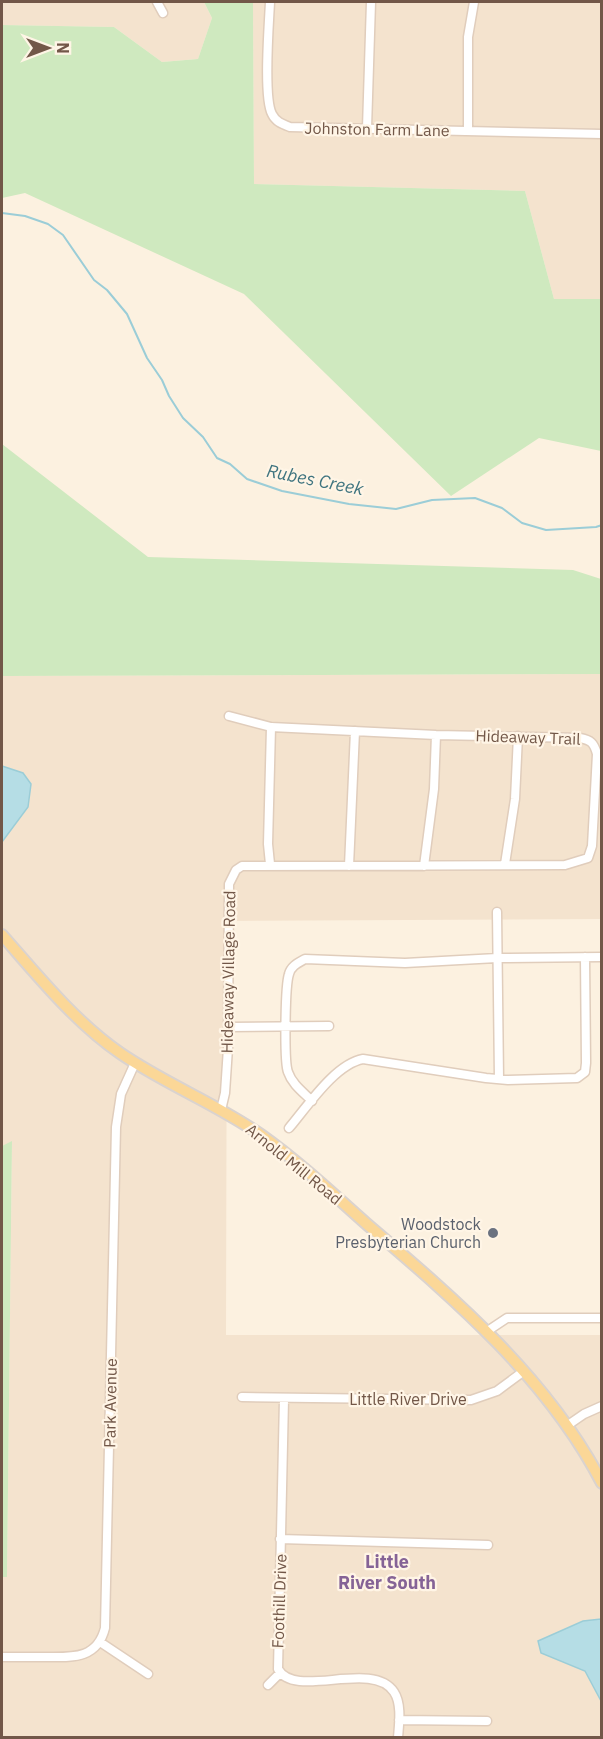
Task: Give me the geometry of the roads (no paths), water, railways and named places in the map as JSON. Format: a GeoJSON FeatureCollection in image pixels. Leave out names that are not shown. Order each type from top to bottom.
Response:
{"type":"FeatureCollection","features":[{"type":"Feature","properties":{"kind":"main road","name":"Arnold Mill Road"},"geometry":{"type":"LineString","coordinates":[[2,935],[81,1020],[110,1046],[135,1063],[263,1136],[413,1263],[524,1371],[568,1425],[602,1483]]}},
{"type":"Feature","properties":{"kind":"street"},"geometry":{"type":"LineString","coordinates":[[158,2],[163,14]]}},
{"type":"Feature","properties":{"kind":"street","name":"Johnston Farm Lane"},"geometry":{"type":"LineString","coordinates":[[270,2],[268,99],[270,112],[277,122],[290,128],[602,134]]}},
{"type":"Feature","properties":{"kind":"street"},"geometry":{"type":"LineString","coordinates":[[367,128],[371,2]]}},
{"type":"Feature","properties":{"kind":"street"},"geometry":{"type":"LineString","coordinates":[[468,131],[468,38],[474,2]]}},
{"type":"Feature","properties":{"kind":"street","name":"Hideaway Trail"},"geometry":{"type":"LineString","coordinates":[[229,716],[271,727],[436,735],[580,738],[589,740],[595,746],[597,754],[596,788],[592,846],[588,858],[565,865],[270,864]]}},
{"type":"Feature","properties":{"kind":"street"},"geometry":{"type":"LineString","coordinates":[[270,864],[268,844],[271,727]]}},
{"type":"Feature","properties":{"kind":"street"},"geometry":{"type":"LineString","coordinates":[[349,866],[355,731]]}},
{"type":"Feature","properties":{"kind":"street"},"geometry":{"type":"LineString","coordinates":[[424,866],[434,789],[436,735]]}},
{"type":"Feature","properties":{"kind":"street"},"geometry":{"type":"LineString","coordinates":[[505,864],[515,799],[518,736]]}},
{"type":"Feature","properties":{"kind":"street","name":"Hideaway Village Road"},"geometry":{"type":"LineString","coordinates":[[221,1110],[225,1094],[228,1027],[229,884],[236,870],[242,866],[270,864]]}},
{"type":"Feature","properties":{"kind":"street"},"geometry":{"type":"LineString","coordinates":[[497,912],[499,1079]]}},
{"type":"Feature","properties":{"kind":"street"},"geometry":{"type":"LineString","coordinates":[[289,1128],[344,1067],[353,1061],[363,1059],[499,1079],[577,1078],[585,1072],[585,957]]}},
{"type":"Feature","properties":{"kind":"street"},"geometry":{"type":"LineString","coordinates":[[312,1101],[292,1080],[287,1070],[286,1028],[289,973],[295,965],[305,959],[405,963],[497,958],[602,957]]}},
{"type":"Feature","properties":{"kind":"street"},"geometry":{"type":"LineString","coordinates":[[228,1027],[329,1026]]}},
{"type":"Feature","properties":{"kind":"street","name":"Park Avenue"},"geometry":{"type":"LineString","coordinates":[[100,1642],[106,1622],[116,1127],[121,1094],[135,1063]]}},
{"type":"Feature","properties":{"kind":"street"},"geometry":{"type":"LineString","coordinates":[[486,1332],[507,1318],[602,1318]]}},
{"type":"Feature","properties":{"kind":"street","name":"Little River Drive"},"geometry":{"type":"LineString","coordinates":[[242,1397],[471,1400],[497,1391],[524,1371]]}},
{"type":"Feature","properties":{"kind":"street","name":"Foothill Drive"},"geometry":{"type":"LineString","coordinates":[[284,1399],[278,1668],[280,1673],[289,1679],[299,1681],[366,1679],[382,1682],[394,1692],[398,1706],[398,1737]]}},
{"type":"Feature","properties":{"kind":"street"},"geometry":{"type":"LineString","coordinates":[[568,1425],[602,1406]]}},
{"type":"Feature","properties":{"kind":"street"},"geometry":{"type":"LineString","coordinates":[[280,1539],[488,1545]]}},
{"type":"Feature","properties":{"kind":"street"},"geometry":{"type":"LineString","coordinates":[[2,1657],[71,1657],[88,1652],[100,1642],[148,1674]]}},
{"type":"Feature","properties":{"kind":"street"},"geometry":{"type":"LineString","coordinates":[[268,1685],[280,1673]]}},
{"type":"Feature","properties":{"kind":"street"},"geometry":{"type":"LineString","coordinates":[[399,1720],[487,1721]]}},
{"type":"Feature","properties":{"kind":"water"},"geometry":{"type":"Polygon","coordinates":[[[2,766],[23,773],[31,784],[28,807],[2,842],[2,766]]]}},
{"type":"Feature","properties":{"kind":"water"},"geometry":{"type":"Polygon","coordinates":[[[601,1619],[601,1701],[585,1671],[541,1653],[538,1641],[583,1621],[601,1619]]]}},
{"type":"Feature","properties":{"kind":"waterway","name":"Rubes Creek"},"geometry":{"type":"LineString","coordinates":[[2,213],[25,216],[48,224],[63,235],[94,280],[107,290],[127,314],[147,358],[183,418],[203,437],[217,458],[230,464],[247,479],[282,491],[349,504],[396,509],[432,500],[475,498],[502,508],[522,523],[546,530],[602,525]]}},
{"type":"Feature","properties":{"kind":"place","name":"Woodstock Presbyterian Church"},"geometry":{"type":"Point","coordinates":[493,1233]}},
{"type":"Feature","properties":{"kind":"district","name":"Little River South"},"geometry":{"type":"Point","coordinates":[387,1572]}}]}
